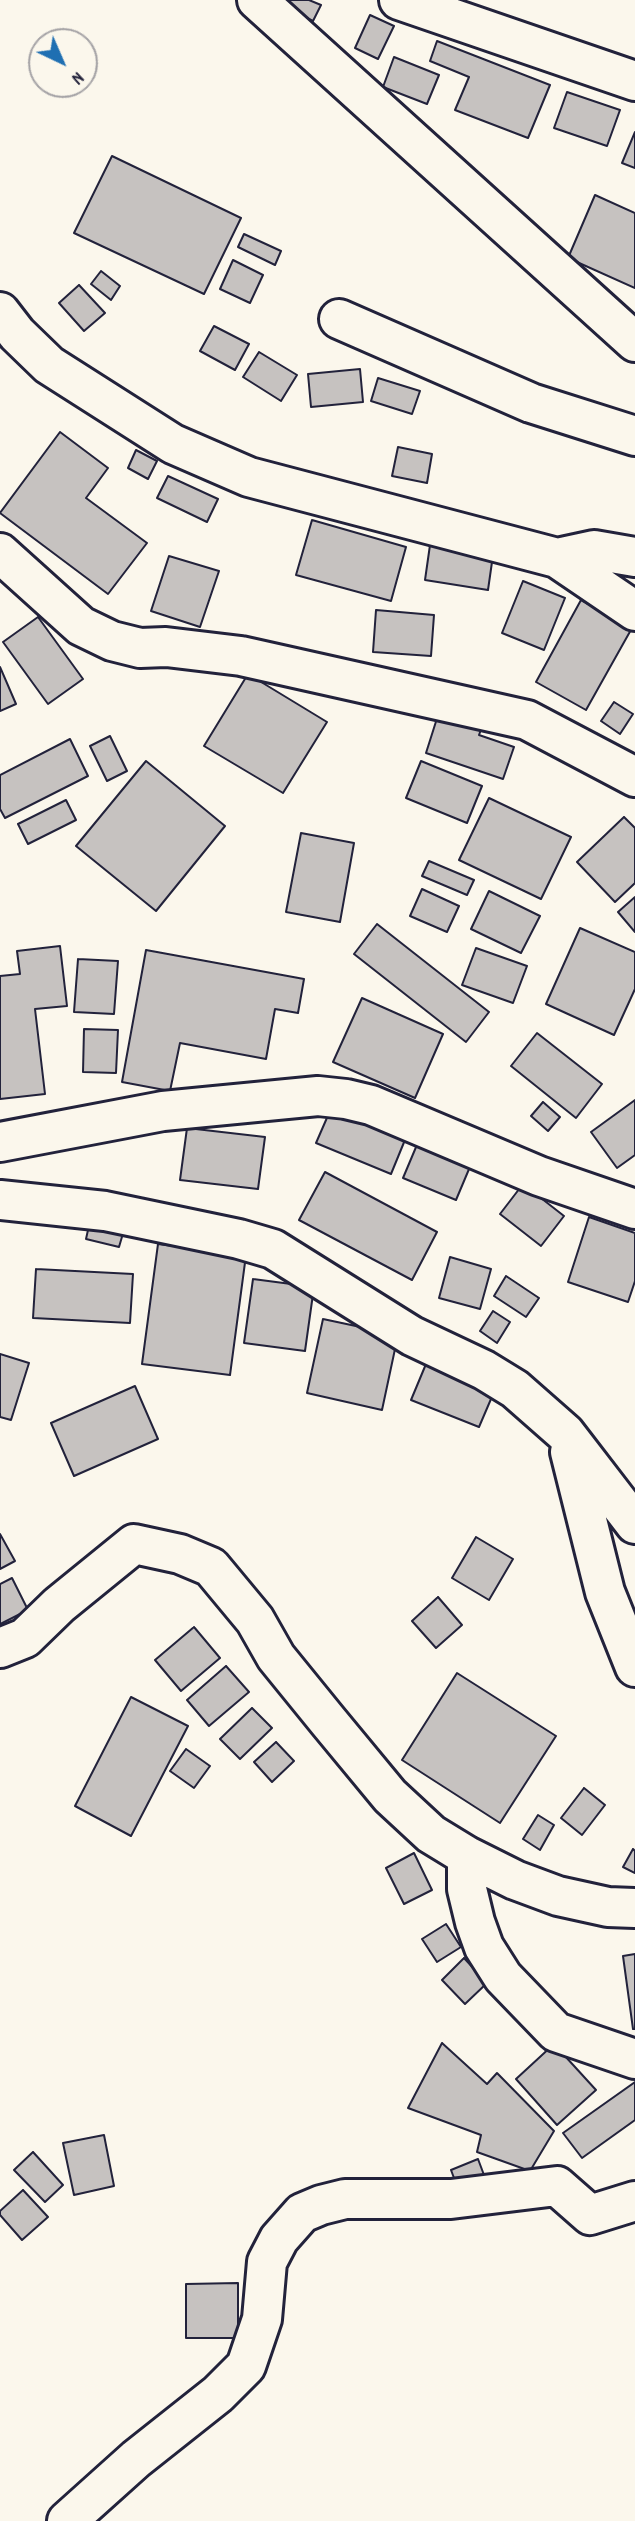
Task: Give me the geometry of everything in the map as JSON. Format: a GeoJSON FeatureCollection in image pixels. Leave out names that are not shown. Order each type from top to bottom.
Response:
{"type":"FeatureCollection","features":[{"type":"Feature","properties":{"kind":"street"},"geometry":{"type":"LineString","coordinates":[[257,0],[635,342]]}},
{"type":"Feature","properties":{"kind":"street"},"geometry":{"type":"LineString","coordinates":[[399,0],[635,81]]}},
{"type":"Feature","properties":{"kind":"street"},"geometry":{"type":"LineString","coordinates":[[0,312],[17,334],[49,365],[173,444],[249,477],[557,558],[635,611]]}},
{"type":"Feature","properties":{"kind":"street"},"geometry":{"type":"LineString","coordinates":[[339,319],[531,402],[635,436]]}},
{"type":"Feature","properties":{"kind":"street"},"geometry":{"type":"LineString","coordinates":[[557,558],[594,550],[635,557]]}},
{"type":"Feature","properties":{"kind":"street"},"geometry":{"type":"LineString","coordinates":[[0,553],[80,626],[112,641],[139,648],[166,647],[241,656],[527,720],[635,776]]}},
{"type":"Feature","properties":{"kind":"street"},"geometry":{"type":"LineString","coordinates":[[0,1142],[163,1111],[318,1097],[346,1099],[370,1105],[539,1176],[635,1209]]}},
{"type":"Feature","properties":{"kind":"street"},"geometry":{"type":"LineString","coordinates":[[0,1200],[105,1210],[273,1249],[412,1336],[484,1370],[515,1389],[565,1433],[635,1524]]}},
{"type":"Feature","properties":{"kind":"street"},"geometry":{"type":"LineString","coordinates":[[565,1433],[581,1487],[605,1592],[635,1667]]}},
{"type":"Feature","properties":{"kind":"street"},"geometry":{"type":"LineString","coordinates":[[0,1648],[25,1638],[59,1605],[134,1544],[180,1555],[211,1567],[255,1620],[276,1657],[390,1796],[431,1834],[515,1880],[558,1896],[608,1907],[635,1908]]}},
{"type":"Feature","properties":{"kind":"street"},"geometry":{"type":"LineString","coordinates":[[467,1856],[467,1889],[475,1922],[484,1947],[503,1977],[556,2032],[635,2059]]}},
{"type":"Feature","properties":{"kind":"street"},"geometry":{"type":"LineString","coordinates":[[67,2521],[136,2459],[218,2394],[246,2366],[262,2319],[267,2262],[279,2239],[302,2213],[345,2199],[451,2199],[557,2186],[590,2215],[635,2201]]}},
{"type":"Feature","properties":{"kind":"building"},"geometry":{"type":"Polygon","coordinates":[[[287,0],[309,0],[321,5],[313,21],[284,7],[287,0]]]}},
{"type":"Feature","properties":{"kind":"building"},"geometry":{"type":"Polygon","coordinates":[[[370,15],[394,26],[378,59],[355,48],[370,15]]]}},
{"type":"Feature","properties":{"kind":"building"},"geometry":{"type":"Polygon","coordinates":[[[437,41],[550,85],[528,138],[455,110],[469,77],[430,61],[437,41]]]}},
{"type":"Feature","properties":{"kind":"building"},"geometry":{"type":"Polygon","coordinates":[[[394,57],[439,75],[427,104],[383,87],[394,57]]]}},
{"type":"Feature","properties":{"kind":"building"},"geometry":{"type":"Polygon","coordinates":[[[567,92],[620,110],[607,146],[554,128],[567,92]]]}},
{"type":"Feature","properties":{"kind":"building"},"geometry":{"type":"Polygon","coordinates":[[[635,132],[635,168],[622,163],[635,132]]]}},
{"type":"Feature","properties":{"kind":"building"},"geometry":{"type":"Polygon","coordinates":[[[112,156],[241,218],[204,294],[74,233],[112,156]]]}},
{"type":"Feature","properties":{"kind":"building"},"geometry":{"type":"Polygon","coordinates":[[[595,195],[635,213],[635,288],[568,258],[595,195]]]}},
{"type":"Feature","properties":{"kind":"building"},"geometry":{"type":"Polygon","coordinates":[[[244,234],[281,251],[275,265],[238,247],[244,234]]]}},
{"type":"Feature","properties":{"kind":"building"},"geometry":{"type":"Polygon","coordinates":[[[233,260],[263,275],[250,303],[220,289],[233,260]]]}},
{"type":"Feature","properties":{"kind":"building"},"geometry":{"type":"Polygon","coordinates":[[[101,271],[120,286],[111,300],[91,284],[101,271]]]}},
{"type":"Feature","properties":{"kind":"building"},"geometry":{"type":"Polygon","coordinates":[[[79,285],[105,313],[84,331],[59,303],[79,285]]]}},
{"type":"Feature","properties":{"kind":"building"},"geometry":{"type":"Polygon","coordinates":[[[214,326],[249,344],[235,370],[200,351],[214,326]]]}},
{"type":"Feature","properties":{"kind":"building"},"geometry":{"type":"Polygon","coordinates":[[[259,352],[297,375],[281,401],[243,377],[259,352]]]}},
{"type":"Feature","properties":{"kind":"building"},"geometry":{"type":"Polygon","coordinates":[[[360,369],[363,402],[311,407],[308,374],[360,369]]]}},
{"type":"Feature","properties":{"kind":"building"},"geometry":{"type":"Polygon","coordinates":[[[378,378],[420,391],[412,414],[371,401],[378,378]]]}},
{"type":"Feature","properties":{"kind":"building"},"geometry":{"type":"Polygon","coordinates":[[[60,432],[108,468],[86,498],[147,543],[108,594],[0,513],[60,432]]]}},
{"type":"Feature","properties":{"kind":"building"},"geometry":{"type":"Polygon","coordinates":[[[398,447],[432,454],[427,483],[392,476],[398,447]]]}},
{"type":"Feature","properties":{"kind":"building"},"geometry":{"type":"Polygon","coordinates":[[[136,450],[157,461],[148,479],[128,468],[136,450]]]}},
{"type":"Feature","properties":{"kind":"building"},"geometry":{"type":"Polygon","coordinates":[[[168,476],[218,499],[207,522],[157,498],[168,476]]]}},
{"type":"Feature","properties":{"kind":"building"},"geometry":{"type":"Polygon","coordinates":[[[312,520],[406,547],[391,601],[296,575],[312,520]]]}},
{"type":"Feature","properties":{"kind":"building"},"geometry":{"type":"Polygon","coordinates":[[[430,545],[493,555],[488,590],[425,580],[430,545]]]}},
{"type":"Feature","properties":{"kind":"building"},"geometry":{"type":"Polygon","coordinates":[[[169,556],[219,571],[200,627],[151,611],[169,556]]]}},
{"type":"Feature","properties":{"kind":"building"},"geometry":{"type":"Polygon","coordinates":[[[523,581],[565,598],[544,650],[502,633],[523,581]]]}},
{"type":"Feature","properties":{"kind":"building"},"geometry":{"type":"Polygon","coordinates":[[[581,600],[632,628],[586,710],[536,682],[581,600]]]}},
{"type":"Feature","properties":{"kind":"building"},"geometry":{"type":"Polygon","coordinates":[[[376,610],[434,615],[431,656],[373,652],[376,610]]]}},
{"type":"Feature","properties":{"kind":"building"},"geometry":{"type":"Polygon","coordinates":[[[38,617],[83,679],[48,704],[3,642],[38,617]]]}},
{"type":"Feature","properties":{"kind":"building"},"geometry":{"type":"Polygon","coordinates":[[[0,667],[16,704],[0,711],[0,667]]]}},
{"type":"Feature","properties":{"kind":"building"},"geometry":{"type":"Polygon","coordinates":[[[248,674],[327,722],[283,793],[204,746],[248,674]]]}},
{"type":"Feature","properties":{"kind":"building"},"geometry":{"type":"Polygon","coordinates":[[[614,702],[633,714],[620,734],[601,721],[614,702]]]}},
{"type":"Feature","properties":{"kind":"building"},"geometry":{"type":"Polygon","coordinates":[[[439,712],[482,727],[479,735],[514,747],[503,779],[426,753],[439,712]]]}},
{"type":"Feature","properties":{"kind":"building"},"geometry":{"type":"Polygon","coordinates":[[[110,736],[127,771],[107,781],[90,746],[110,736]]]}},
{"type":"Feature","properties":{"kind":"building"},"geometry":{"type":"Polygon","coordinates":[[[70,739],[88,776],[5,818],[0,809],[0,775],[70,739]]]}},
{"type":"Feature","properties":{"kind":"building"},"geometry":{"type":"Polygon","coordinates":[[[146,761],[225,826],[156,911],[76,846],[146,761]]]}},
{"type":"Feature","properties":{"kind":"building"},"geometry":{"type":"Polygon","coordinates":[[[421,761],[482,786],[467,823],[406,798],[421,761]]]}},
{"type":"Feature","properties":{"kind":"building"},"geometry":{"type":"Polygon","coordinates":[[[489,798],[571,837],[541,899],[459,860],[489,798]]]}},
{"type":"Feature","properties":{"kind":"building"},"geometry":{"type":"Polygon","coordinates":[[[66,800],[76,820],[28,844],[18,824],[66,800]]]}},
{"type":"Feature","properties":{"kind":"building"},"geometry":{"type":"Polygon","coordinates":[[[624,817],[635,828],[635,883],[615,902],[577,862],[624,817]]]}},
{"type":"Feature","properties":{"kind":"building"},"geometry":{"type":"Polygon","coordinates":[[[301,833],[354,843],[340,922],[286,912],[301,833]]]}},
{"type":"Feature","properties":{"kind":"building"},"geometry":{"type":"Polygon","coordinates":[[[429,861],[474,880],[467,895],[422,876],[429,861]]]}},
{"type":"Feature","properties":{"kind":"building"},"geometry":{"type":"Polygon","coordinates":[[[422,889],[459,906],[447,932],[410,916],[422,889]]]}},
{"type":"Feature","properties":{"kind":"building"},"geometry":{"type":"Polygon","coordinates":[[[489,891],[540,916],[521,953],[471,929],[489,891]]]}},
{"type":"Feature","properties":{"kind":"building"},"geometry":{"type":"Polygon","coordinates":[[[635,897],[635,932],[618,912],[635,897]]]}},
{"type":"Feature","properties":{"kind":"building"},"geometry":{"type":"Polygon","coordinates":[[[377,924],[489,1012],[466,1042],[354,954],[377,924]]]}},
{"type":"Feature","properties":{"kind":"building"},"geometry":{"type":"Polygon","coordinates":[[[580,928],[635,952],[635,989],[614,1035],[546,1004],[580,928]]]}},
{"type":"Feature","properties":{"kind":"building"},"geometry":{"type":"Polygon","coordinates":[[[60,946],[67,1006],[35,1009],[45,1094],[0,1099],[0,976],[20,974],[17,951],[60,946]]]}},
{"type":"Feature","properties":{"kind":"building"},"geometry":{"type":"Polygon","coordinates":[[[476,948],[527,966],[513,1003],[462,985],[476,948]]]}},
{"type":"Feature","properties":{"kind":"building"},"geometry":{"type":"Polygon","coordinates":[[[146,950],[304,979],[298,1013],[275,1009],[266,1059],[180,1043],[170,1091],[122,1082],[146,950]]]}},
{"type":"Feature","properties":{"kind":"building"},"geometry":{"type":"Polygon","coordinates":[[[78,959],[118,961],[114,1014],[74,1012],[78,959]]]}},
{"type":"Feature","properties":{"kind":"building"},"geometry":{"type":"Polygon","coordinates":[[[362,998],[443,1034],[415,1098],[333,1062],[362,998]]]}},
{"type":"Feature","properties":{"kind":"building"},"geometry":{"type":"Polygon","coordinates":[[[84,1029],[118,1030],[116,1073],[83,1072],[84,1029]]]}},
{"type":"Feature","properties":{"kind":"building"},"geometry":{"type":"Polygon","coordinates":[[[537,1033],[602,1084],[576,1118],[511,1066],[537,1033]]]}},
{"type":"Feature","properties":{"kind":"building"},"geometry":{"type":"Polygon","coordinates":[[[635,1100],[635,1155],[617,1168],[591,1132],[635,1100]]]}},
{"type":"Feature","properties":{"kind":"building"},"geometry":{"type":"Polygon","coordinates":[[[543,1102],[560,1117],[548,1131],[531,1116],[543,1102]]]}},
{"type":"Feature","properties":{"kind":"building"},"geometry":{"type":"Polygon","coordinates":[[[333,1104],[407,1135],[391,1174],[316,1143],[333,1104]]]}},
{"type":"Feature","properties":{"kind":"building"},"geometry":{"type":"Polygon","coordinates":[[[187,1128],[265,1137],[258,1189],[180,1180],[187,1128]]]}},
{"type":"Feature","properties":{"kind":"building"},"geometry":{"type":"Polygon","coordinates":[[[419,1140],[472,1162],[456,1200],[403,1178],[419,1140]]]}},
{"type":"Feature","properties":{"kind":"building"},"geometry":{"type":"Polygon","coordinates":[[[325,1172],[437,1232],[412,1280],[299,1220],[325,1172]]]}},
{"type":"Feature","properties":{"kind":"building"},"geometry":{"type":"Polygon","coordinates":[[[523,1184],[564,1216],[541,1246],[500,1214],[523,1184]]]}},
{"type":"Feature","properties":{"kind":"building"},"geometry":{"type":"Polygon","coordinates":[[[589,1217],[635,1233],[635,1281],[628,1302],[568,1282],[589,1217]]]}},
{"type":"Feature","properties":{"kind":"building"},"geometry":{"type":"Polygon","coordinates":[[[90,1221],[124,1230],[119,1247],[86,1239],[90,1221]]]}},
{"type":"Feature","properties":{"kind":"building"},"geometry":{"type":"Polygon","coordinates":[[[158,1244],[246,1255],[230,1375],[142,1364],[158,1244]]]}},
{"type":"Feature","properties":{"kind":"building"},"geometry":{"type":"Polygon","coordinates":[[[450,1257],[491,1269],[480,1309],[439,1298],[450,1257]]]}},
{"type":"Feature","properties":{"kind":"building"},"geometry":{"type":"Polygon","coordinates":[[[36,1269],[133,1274],[130,1323],[33,1318],[36,1269]]]}},
{"type":"Feature","properties":{"kind":"building"},"geometry":{"type":"Polygon","coordinates":[[[506,1276],[539,1298],[526,1317],[494,1296],[506,1276]]]}},
{"type":"Feature","properties":{"kind":"building"},"geometry":{"type":"Polygon","coordinates":[[[253,1279],[314,1287],[305,1351],[244,1343],[253,1279]]]}},
{"type":"Feature","properties":{"kind":"building"},"geometry":{"type":"Polygon","coordinates":[[[493,1311],[510,1322],[497,1343],[480,1331],[493,1311]]]}},
{"type":"Feature","properties":{"kind":"building"},"geometry":{"type":"Polygon","coordinates":[[[323,1319],[398,1335],[382,1410],[307,1393],[323,1319]]]}},
{"type":"Feature","properties":{"kind":"building"},"geometry":{"type":"Polygon","coordinates":[[[0,1354],[29,1363],[11,1420],[0,1417],[0,1354]]]}},
{"type":"Feature","properties":{"kind":"building"},"geometry":{"type":"Polygon","coordinates":[[[426,1364],[494,1392],[479,1427],[411,1400],[426,1364]]]}},
{"type":"Feature","properties":{"kind":"building"},"geometry":{"type":"Polygon","coordinates":[[[135,1386],[158,1439],[74,1476],[51,1423],[135,1386]]]}},
{"type":"Feature","properties":{"kind":"building"},"geometry":{"type":"Polygon","coordinates":[[[0,1534],[15,1561],[0,1569],[0,1534]]]}},
{"type":"Feature","properties":{"kind":"building"},"geometry":{"type":"Polygon","coordinates":[[[476,1537],[513,1559],[489,1600],[452,1578],[476,1537]]]}},
{"type":"Feature","properties":{"kind":"building"},"geometry":{"type":"Polygon","coordinates":[[[12,1578],[28,1610],[0,1624],[0,1584],[12,1578]]]}},
{"type":"Feature","properties":{"kind":"building"},"geometry":{"type":"Polygon","coordinates":[[[438,1597],[462,1625],[436,1648],[412,1621],[438,1597]]]}},
{"type":"Feature","properties":{"kind":"building"},"geometry":{"type":"Polygon","coordinates":[[[194,1627],[220,1658],[181,1691],[155,1660],[194,1627]]]}},
{"type":"Feature","properties":{"kind":"building"},"geometry":{"type":"Polygon","coordinates":[[[226,1666],[249,1692],[209,1726],[187,1700],[226,1666]]]}},
{"type":"Feature","properties":{"kind":"building"},"geometry":{"type":"Polygon","coordinates":[[[457,1673],[556,1736],[500,1823],[402,1760],[457,1673]]]}},
{"type":"Feature","properties":{"kind":"building"},"geometry":{"type":"Polygon","coordinates":[[[131,1697],[188,1726],[131,1836],[75,1806],[131,1697]]]}},
{"type":"Feature","properties":{"kind":"building"},"geometry":{"type":"Polygon","coordinates":[[[252,1708],[272,1728],[240,1759],[220,1739],[252,1708]]]}},
{"type":"Feature","properties":{"kind":"building"},"geometry":{"type":"Polygon","coordinates":[[[276,1742],[294,1761],[272,1782],[254,1762],[276,1742]]]}},
{"type":"Feature","properties":{"kind":"building"},"geometry":{"type":"Polygon","coordinates":[[[186,1749],[210,1766],[194,1788],[170,1771],[186,1749]]]}},
{"type":"Feature","properties":{"kind":"building"},"geometry":{"type":"Polygon","coordinates":[[[584,1788],[605,1805],[582,1835],[561,1818],[584,1788]]]}},
{"type":"Feature","properties":{"kind":"building"},"geometry":{"type":"Polygon","coordinates":[[[538,1815],[554,1825],[540,1850],[523,1839],[538,1815]]]}},
{"type":"Feature","properties":{"kind":"building"},"geometry":{"type":"Polygon","coordinates":[[[633,1849],[635,1851],[635,1873],[623,1867],[633,1849]]]}},
{"type":"Feature","properties":{"kind":"building"},"geometry":{"type":"Polygon","coordinates":[[[414,1853],[432,1890],[404,1904],[386,1868],[414,1853]]]}},
{"type":"Feature","properties":{"kind":"building"},"geometry":{"type":"Polygon","coordinates":[[[446,1924],[461,1947],[437,1962],[422,1939],[446,1924]]]}},
{"type":"Feature","properties":{"kind":"building"},"geometry":{"type":"Polygon","coordinates":[[[635,1954],[635,2029],[633,2029],[623,1956],[635,1954]]]}},
{"type":"Feature","properties":{"kind":"building"},"geometry":{"type":"Polygon","coordinates":[[[464,1958],[487,1983],[465,2004],[442,1980],[464,1958]]]}},
{"type":"Feature","properties":{"kind":"building"},"geometry":{"type":"Polygon","coordinates":[[[442,2043],[487,2084],[497,2073],[554,2131],[530,2171],[477,2152],[481,2135],[408,2108],[442,2043]]]}},
{"type":"Feature","properties":{"kind":"building"},"geometry":{"type":"Polygon","coordinates":[[[554,2044],[596,2090],[557,2125],[516,2079],[554,2044]]]}},
{"type":"Feature","properties":{"kind":"building"},"geometry":{"type":"Polygon","coordinates":[[[635,2082],[635,2120],[582,2158],[563,2133],[635,2082]]]}},
{"type":"Feature","properties":{"kind":"building"},"geometry":{"type":"Polygon","coordinates":[[[104,2135],[114,2186],[74,2195],[63,2143],[104,2135]]]}},
{"type":"Feature","properties":{"kind":"building"},"geometry":{"type":"Polygon","coordinates":[[[33,2152],[63,2185],[45,2202],[14,2170],[33,2152]]]}},
{"type":"Feature","properties":{"kind":"building"},"geometry":{"type":"Polygon","coordinates":[[[478,2159],[484,2175],[457,2186],[451,2170],[478,2159]]]}},
{"type":"Feature","properties":{"kind":"building"},"geometry":{"type":"Polygon","coordinates":[[[23,2190],[48,2217],[22,2240],[0,2215],[0,2211],[23,2190]]]}},
{"type":"Feature","properties":{"kind":"building"},"geometry":{"type":"Polygon","coordinates":[[[238,2283],[238,2338],[186,2338],[186,2284],[238,2283]]]}}]}
